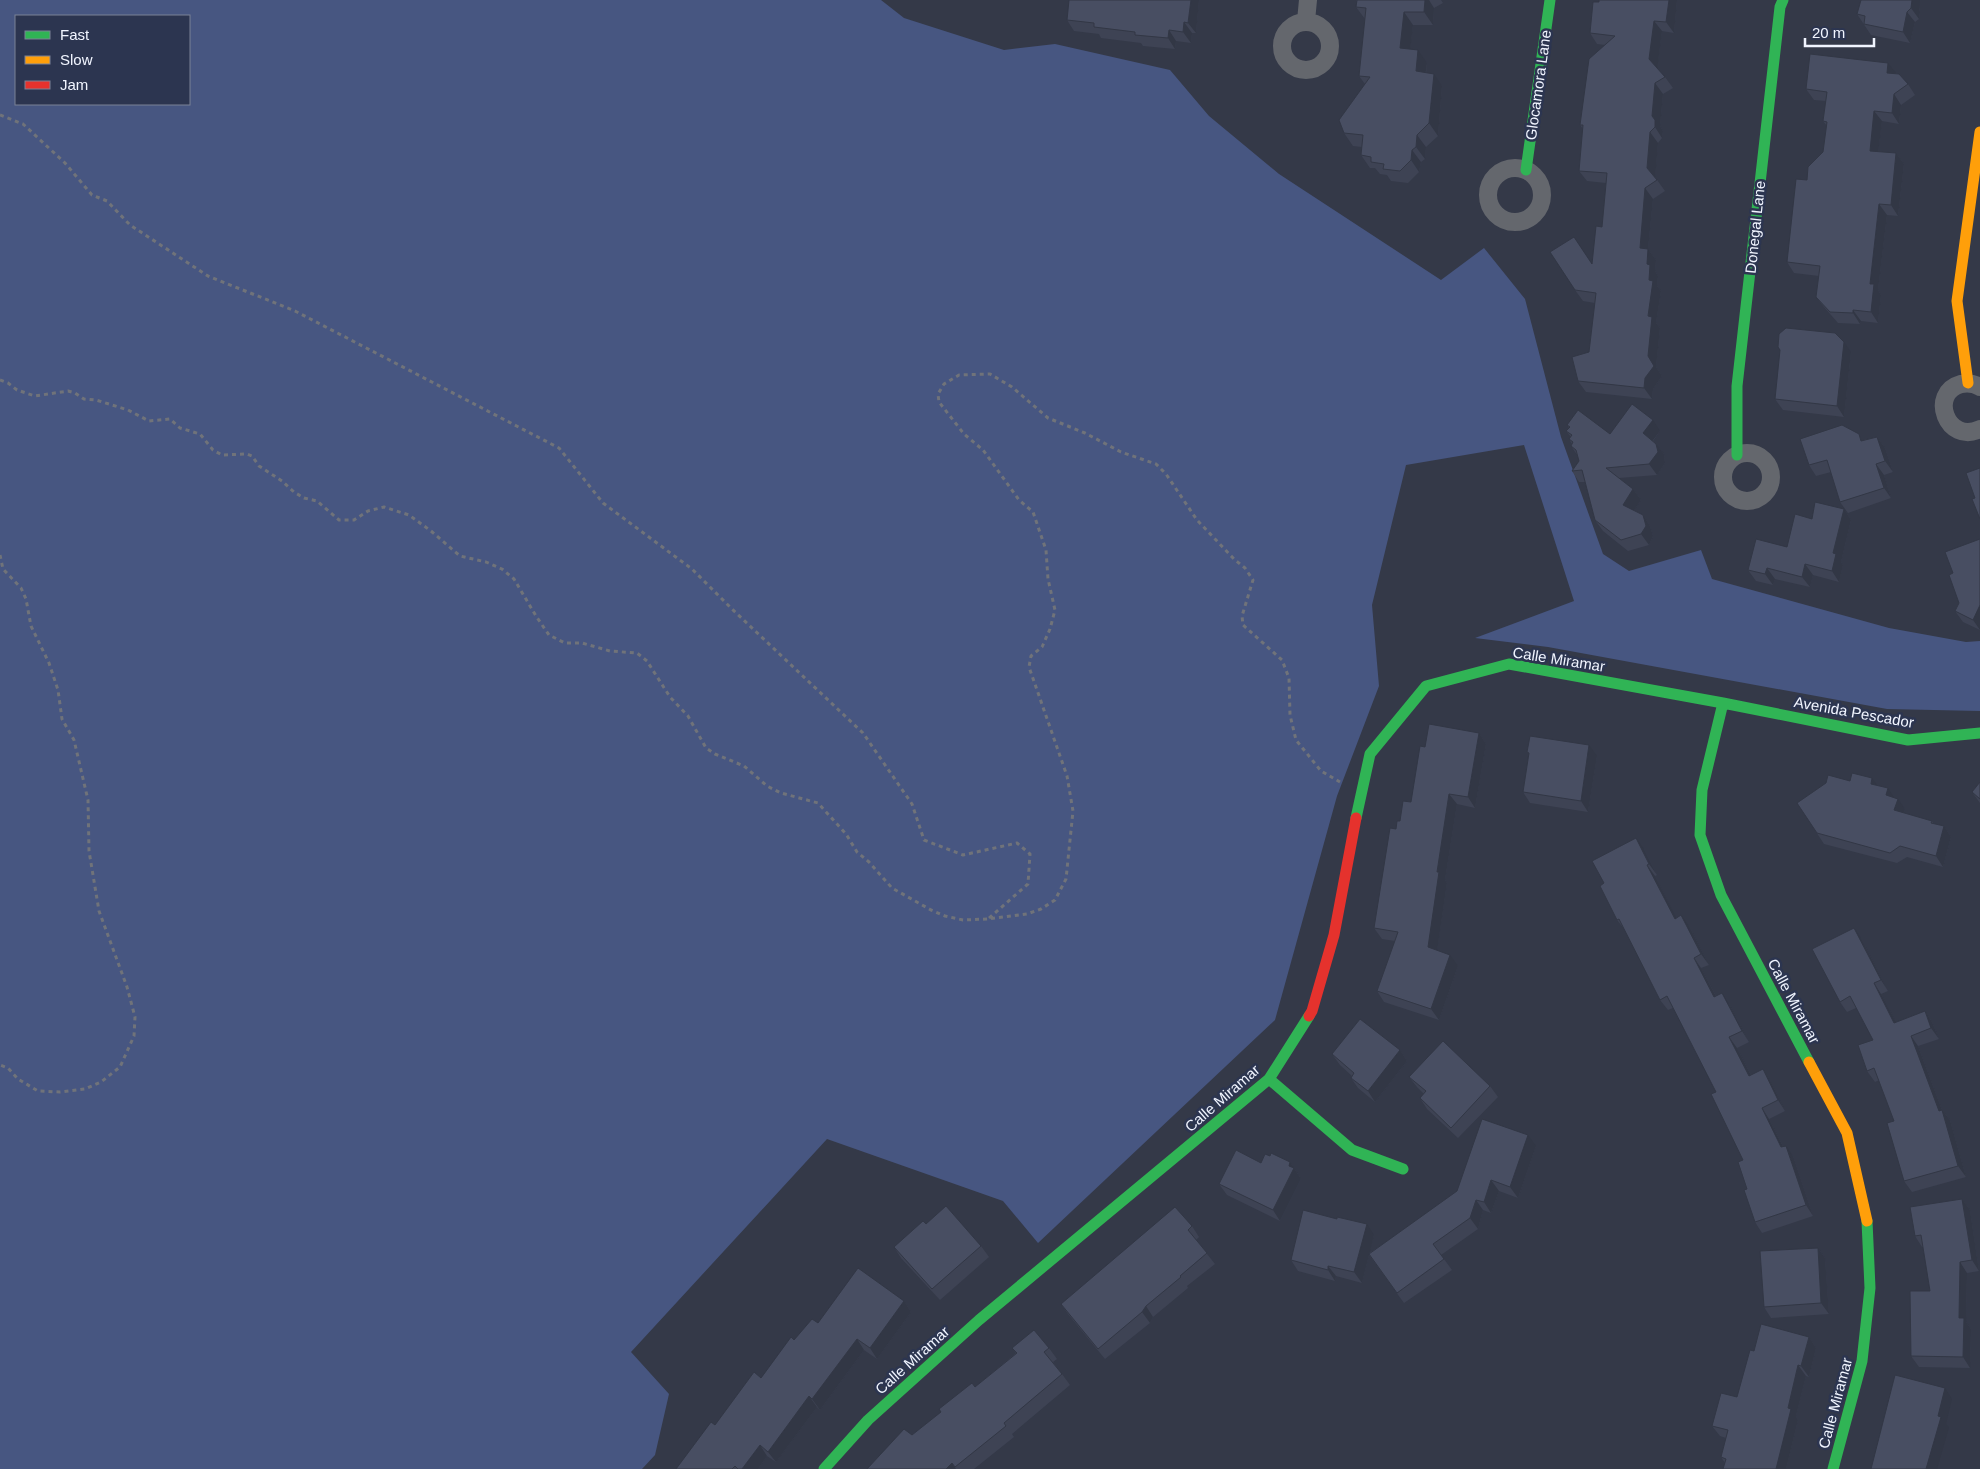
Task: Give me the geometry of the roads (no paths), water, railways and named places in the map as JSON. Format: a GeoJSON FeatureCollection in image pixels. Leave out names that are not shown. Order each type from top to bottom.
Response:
{"type":"FeatureCollection","features":[{"type":"Feature","properties":{"kind":"street"},"geometry":{"type":"LineString","coordinates":[[1306,21],[1308,0]]}},
{"type":"Feature","properties":{"kind":"street","name":"Glocamora Lane"},"geometry":{"type":"LineString","coordinates":[[1526,170],[1550,0]]}},
{"type":"Feature","properties":{"kind":"street","name":"Donegal Lane"},"geometry":{"type":"LineString","coordinates":[[1737,455],[1737,386],[1780,8],[1783,0]]}},
{"type":"Feature","properties":{"kind":"street"},"geometry":{"type":"LineString","coordinates":[[1980,132],[1957,302],[1974,385],[1958,385],[1951,390],[1945,398],[1944,408],[1945,417],[1951,425],[1959,430],[1968,432],[1980,428]]}},
{"type":"Feature","properties":{"kind":"street","name":"Calle Miramar"},"geometry":{"type":"LineString","coordinates":[[824,1469],[868,1420],[979,1320],[1270,1079],[1312,1011],[1334,935],[1360,794],[1370,754],[1426,686],[1509,664],[1723,703],[1702,790],[1700,835],[1721,894],[1848,1134],[1868,1215],[1870,1288],[1862,1361],[1833,1469]]}},
{"type":"Feature","properties":{"kind":"street","name":"Avenida Pescador"},"geometry":{"type":"LineString","coordinates":[[1723,703],[1908,740],[1980,733]]}},
{"type":"Feature","properties":{"kind":"street"},"geometry":{"type":"LineString","coordinates":[[1270,1079],[1352,1150],[1403,1169]]}}]}
